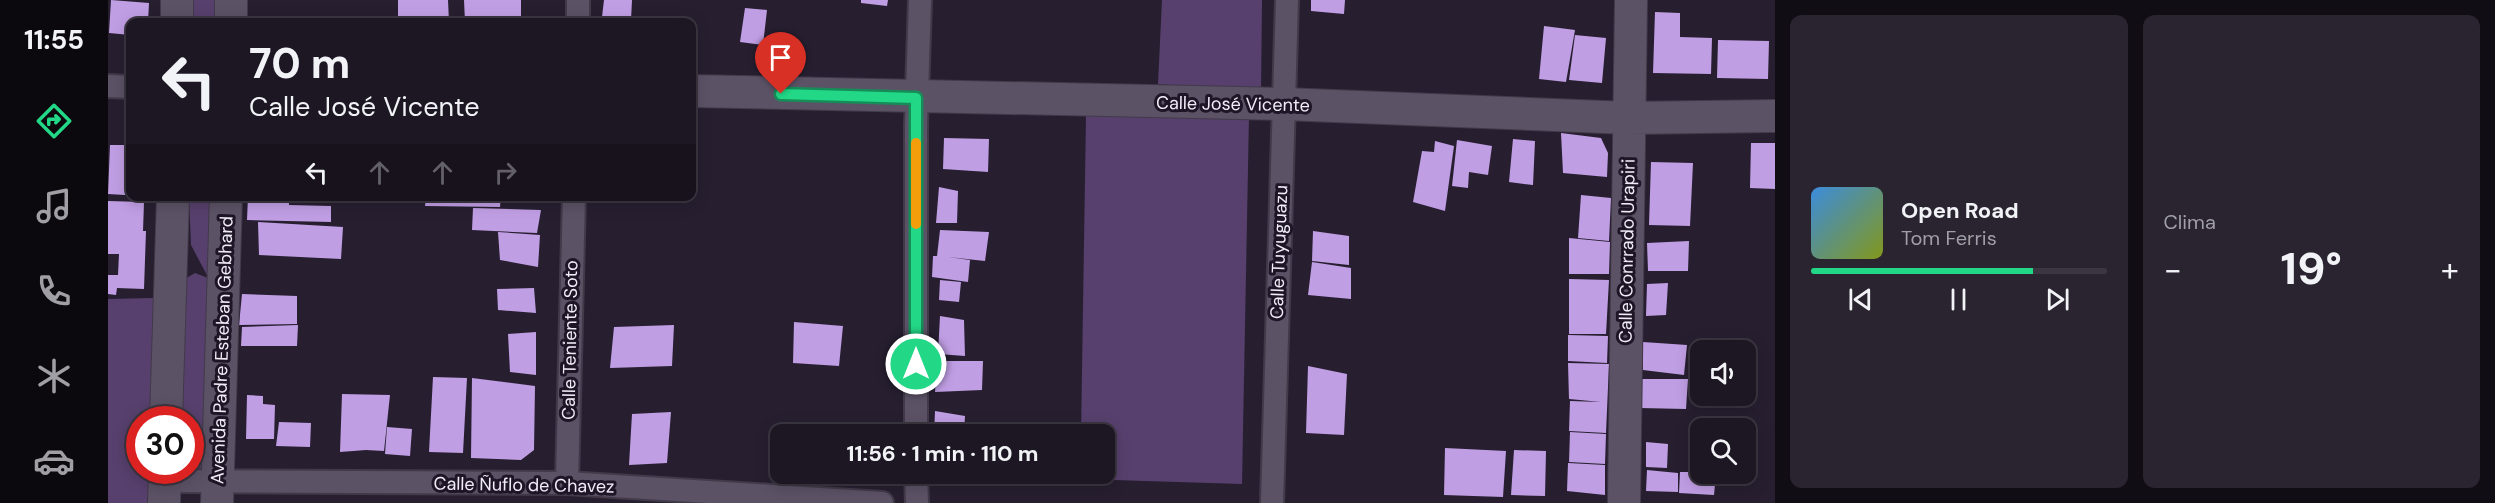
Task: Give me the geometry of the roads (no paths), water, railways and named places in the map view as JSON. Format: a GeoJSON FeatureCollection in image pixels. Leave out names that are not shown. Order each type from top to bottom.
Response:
{"type":"FeatureCollection","features":[{"type":"Feature","properties":{"kind":"street"},"geometry":{"type":"LineString","coordinates":[[177,0],[177,18]]}},
{"type":"Feature","properties":{"kind":"street"},"geometry":{"type":"LineString","coordinates":[[231,0],[231,18]]}},
{"type":"Feature","properties":{"kind":"street"},"geometry":{"type":"LineString","coordinates":[[578,0],[578,18]]}},
{"type":"Feature","properties":{"kind":"street"},"geometry":{"type":"LineString","coordinates":[[916,424],[916,98],[920,0]]}},
{"type":"Feature","properties":{"kind":"street","name":"Calle Tuyuguazu"},"geometry":{"type":"LineString","coordinates":[[1272,503],[1287,0]]}},
{"type":"Feature","properties":{"kind":"street","name":"Calle Conrrado Urapiri"},"geometry":{"type":"LineString","coordinates":[[1624,503],[1631,0]]}},
{"type":"Feature","properties":{"kind":"street"},"geometry":{"type":"LineString","coordinates":[[108,86],[126,87]]}},
{"type":"Feature","properties":{"kind":"street","name":"Calle José Vicente"},"geometry":{"type":"LineString","coordinates":[[696,91],[916,98],[1284,104],[1628,118],[1775,117]]}},
{"type":"Feature","properties":{"kind":"street"},"geometry":{"type":"LineString","coordinates":[[166,406],[173,201]]}},
{"type":"Feature","properties":{"kind":"street","name":"Avenida Padre Esteban Gebhard"},"geometry":{"type":"LineString","coordinates":[[217,492],[226,201]]}},
{"type":"Feature","properties":{"kind":"street","name":"Calle Teniente Soto"},"geometry":{"type":"LineString","coordinates":[[567,483],[574,201]]}},
{"type":"Feature","properties":{"kind":"street","name":"Calle Ñuflo de Chavez"},"geometry":{"type":"LineString","coordinates":[[165,485],[217,492],[567,483],[882,503]]}},
{"type":"Feature","properties":{"kind":"street"},"geometry":{"type":"LineString","coordinates":[[916,484],[916,503]]}}]}
